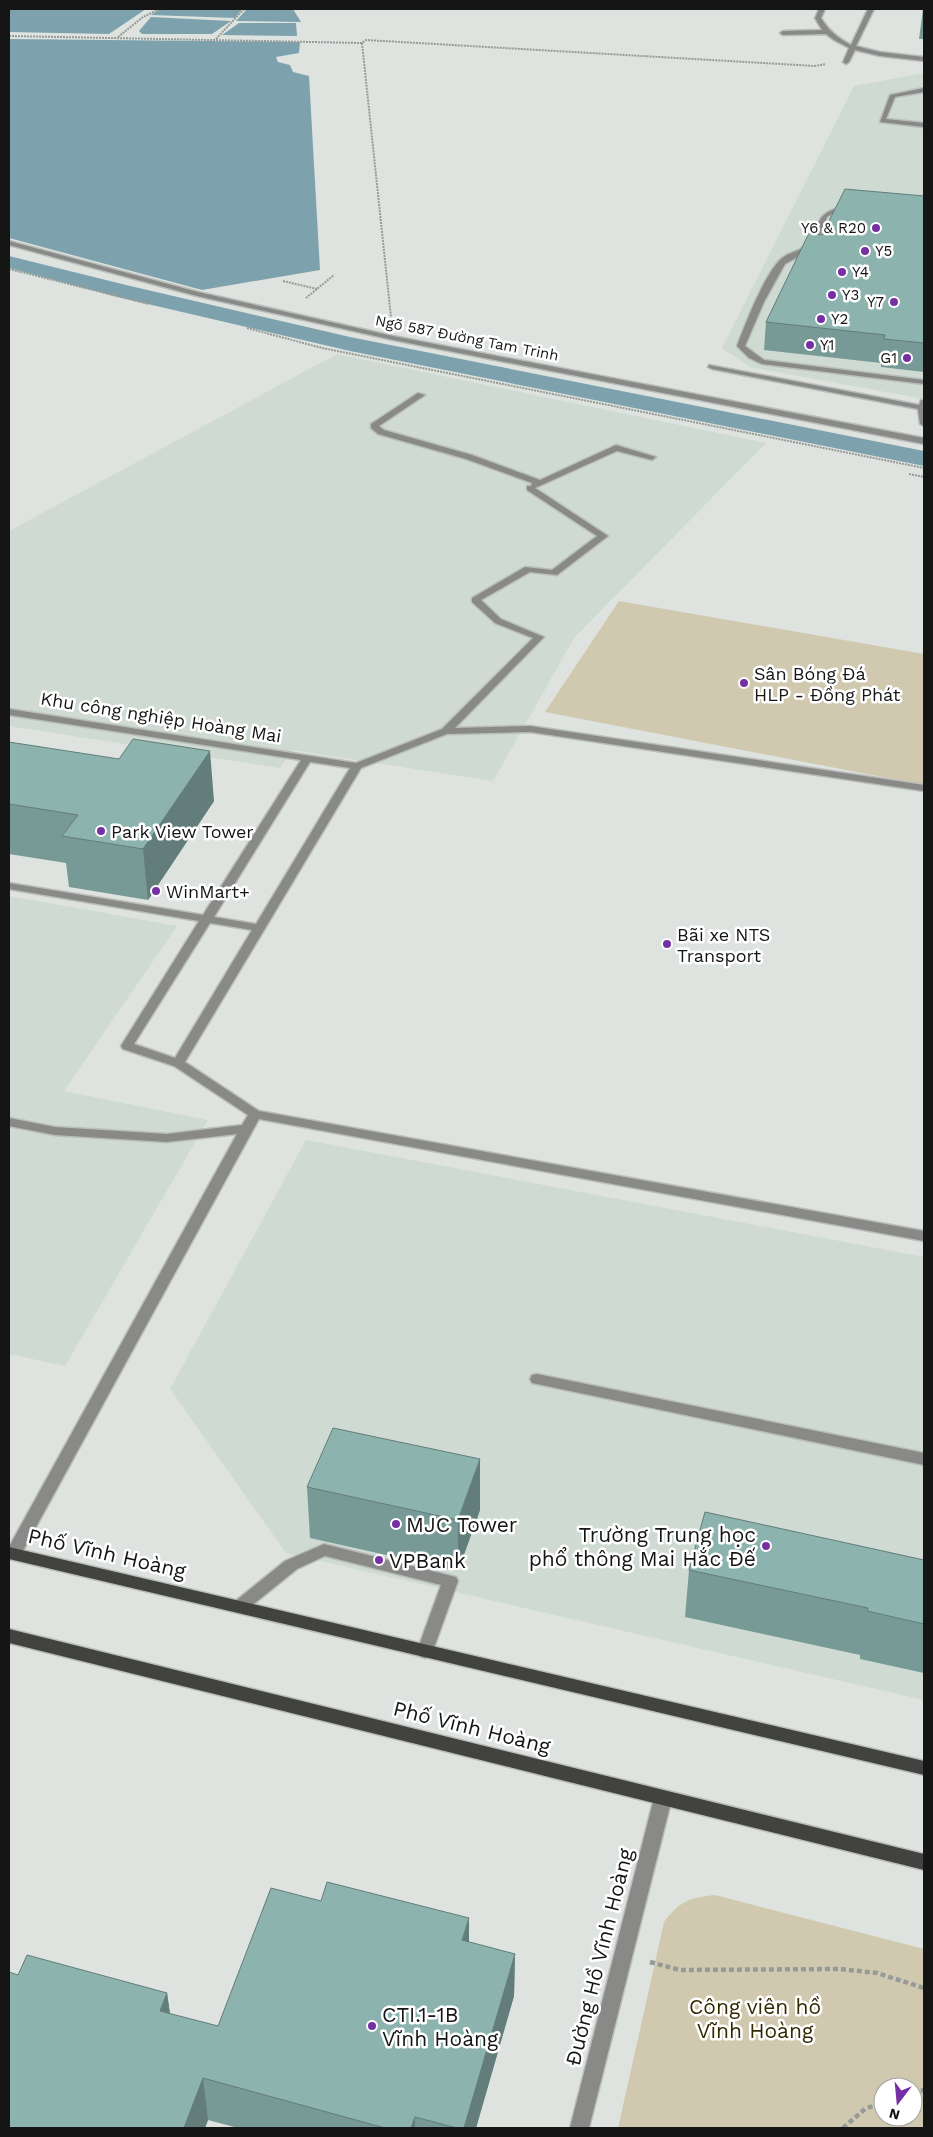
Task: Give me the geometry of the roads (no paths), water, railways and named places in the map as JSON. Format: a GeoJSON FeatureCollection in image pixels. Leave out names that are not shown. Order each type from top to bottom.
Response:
{"type":"FeatureCollection","features":[{"type":"Feature","properties":{"kind":"main road","name":"Phố Vĩnh Hoàng"},"geometry":{"type":"LineString","coordinates":[[10,1556],[239,1607],[924,1768]]}},
{"type":"Feature","properties":{"kind":"main road","name":"Phố Vĩnh Hoàng"},"geometry":{"type":"LineString","coordinates":[[9,1636],[924,1862]]}},
{"type":"Feature","properties":{"kind":"street"},"geometry":{"type":"LineString","coordinates":[[822,9],[818,18],[825,32]]}},
{"type":"Feature","properties":{"kind":"street"},"geometry":{"type":"LineString","coordinates":[[847,61],[871,9]]}},
{"type":"Feature","properties":{"kind":"street"},"geometry":{"type":"LineString","coordinates":[[783,33],[825,32],[854,47],[924,59]]}},
{"type":"Feature","properties":{"kind":"street"},"geometry":{"type":"LineString","coordinates":[[924,90],[892,96],[882,121],[924,125]]}},
{"type":"Feature","properties":{"kind":"street"},"geometry":{"type":"LineString","coordinates":[[856,211],[836,210],[828,212],[809,247],[782,261],[740,346],[762,362],[924,382]]}},
{"type":"Feature","properties":{"kind":"street","name":"Ngõ 587 Đường Tam Trinh"},"geometry":{"type":"LineString","coordinates":[[9,243],[197,294],[393,338],[924,442]]}},
{"type":"Feature","properties":{"kind":"street"},"geometry":{"type":"LineString","coordinates":[[712,367],[924,406],[924,424]]}},
{"type":"Feature","properties":{"kind":"street"},"geometry":{"type":"LineString","coordinates":[[421,395],[374,426],[381,432],[469,456],[540,483]]}},
{"type":"Feature","properties":{"kind":"street"},"geometry":{"type":"LineString","coordinates":[[446,731],[539,637],[498,621],[475,600],[528,569],[554,573],[603,536],[530,488],[616,448],[652,457]]}},
{"type":"Feature","properties":{"kind":"street","name":"Khu công nghiệp Hoàng Mai"},"geometry":{"type":"LineString","coordinates":[[9,712],[357,766]]}},
{"type":"Feature","properties":{"kind":"street"},"geometry":{"type":"LineString","coordinates":[[178,1063],[357,766],[446,731],[530,729],[600,741],[785,766],[924,788]]}},
{"type":"Feature","properties":{"kind":"street"},"geometry":{"type":"LineString","coordinates":[[307,759],[127,1046],[178,1063],[255,1114],[924,1234]]}},
{"type":"Feature","properties":{"kind":"street"},"geometry":{"type":"LineString","coordinates":[[9,886],[259,928]]}},
{"type":"Feature","properties":{"kind":"street"},"geometry":{"type":"LineString","coordinates":[[10,1556],[255,1114]]}},
{"type":"Feature","properties":{"kind":"street"},"geometry":{"type":"LineString","coordinates":[[9,1122],[55,1130],[166,1138],[246,1129]]}},
{"type":"Feature","properties":{"kind":"street"},"geometry":{"type":"LineString","coordinates":[[536,1379],[924,1459]]}},
{"type":"Feature","properties":{"kind":"street"},"geometry":{"type":"LineString","coordinates":[[239,1607],[291,1565],[324,1550],[450,1580],[425,1651]]}},
{"type":"Feature","properties":{"kind":"street","name":"Đường Hồ Vĩnh Hoàng"},"geometry":{"type":"LineString","coordinates":[[579,2128],[663,1798]]}},
{"type":"Feature","properties":{"kind":"water"},"geometry":{"type":"Polygon","coordinates":[[[9,9],[146,9],[109,34],[9,32],[9,9]]]}},
{"type":"Feature","properties":{"kind":"water"},"geometry":{"type":"Polygon","coordinates":[[[160,9],[242,9],[235,18],[151,15],[160,9]]]}},
{"type":"Feature","properties":{"kind":"water"},"geometry":{"type":"Polygon","coordinates":[[[247,9],[293,9],[301,22],[236,21],[247,9]]]}},
{"type":"Feature","properties":{"kind":"water"},"geometry":{"type":"Polygon","coordinates":[[[151,17],[231,21],[212,34],[142,34],[139,31],[151,17]]]}},
{"type":"Feature","properties":{"kind":"water"},"geometry":{"type":"Polygon","coordinates":[[[239,23],[296,23],[297,36],[222,35],[239,23]]]}},
{"type":"Feature","properties":{"kind":"water"},"geometry":{"type":"Polygon","coordinates":[[[9,39],[300,42],[299,53],[276,57],[278,62],[290,65],[293,72],[309,76],[320,270],[202,290],[9,238],[9,39]]]}},
{"type":"Feature","properties":{"kind":"waterway"},"geometry":{"type":"LineString","coordinates":[[9,262],[236,319],[350,344],[579,392],[924,459]]}},
{"type":"Feature","properties":{"kind":"place","name":"Y6 & R20"},"geometry":{"type":"Point","coordinates":[876,228]}},
{"type":"Feature","properties":{"kind":"place","name":"Y5"},"geometry":{"type":"Point","coordinates":[865,251]}},
{"type":"Feature","properties":{"kind":"place","name":"Y4"},"geometry":{"type":"Point","coordinates":[842,272]}},
{"type":"Feature","properties":{"kind":"place","name":"Y3"},"geometry":{"type":"Point","coordinates":[832,295]}},
{"type":"Feature","properties":{"kind":"place","name":"Y7"},"geometry":{"type":"Point","coordinates":[894,302]}},
{"type":"Feature","properties":{"kind":"place","name":"Y2"},"geometry":{"type":"Point","coordinates":[821,319]}},
{"type":"Feature","properties":{"kind":"place","name":"Y1"},"geometry":{"type":"Point","coordinates":[810,345]}},
{"type":"Feature","properties":{"kind":"place","name":"G1"},"geometry":{"type":"Point","coordinates":[907,358]}},
{"type":"Feature","properties":{"kind":"place","name":"Sân Bóng Đá HLP - Đồng Phát"},"geometry":{"type":"Point","coordinates":[744,683]}},
{"type":"Feature","properties":{"kind":"place","name":"Park View Tower"},"geometry":{"type":"Point","coordinates":[101,831]}},
{"type":"Feature","properties":{"kind":"place","name":"WinMart+"},"geometry":{"type":"Point","coordinates":[156,891]}},
{"type":"Feature","properties":{"kind":"place","name":"Bãi xe NTS Transport"},"geometry":{"type":"Point","coordinates":[667,944]}},
{"type":"Feature","properties":{"kind":"place","name":"MJC Tower"},"geometry":{"type":"Point","coordinates":[396,1524]}},
{"type":"Feature","properties":{"kind":"place","name":"Trường Trung học phổ thông Mai Hắc Đế"},"geometry":{"type":"Point","coordinates":[766,1546]}},
{"type":"Feature","properties":{"kind":"place","name":"VPBank"},"geometry":{"type":"Point","coordinates":[379,1560]}},
{"type":"Feature","properties":{"kind":"place","name":"CTI.1-1B Vĩnh Hoàng"},"geometry":{"type":"Point","coordinates":[372,2026]}},
{"type":"Feature","properties":{"kind":"park label","name":"Công viên hồ Vĩnh Hoàng"},"geometry":{"type":"Point","coordinates":[755,2018]}}]}
